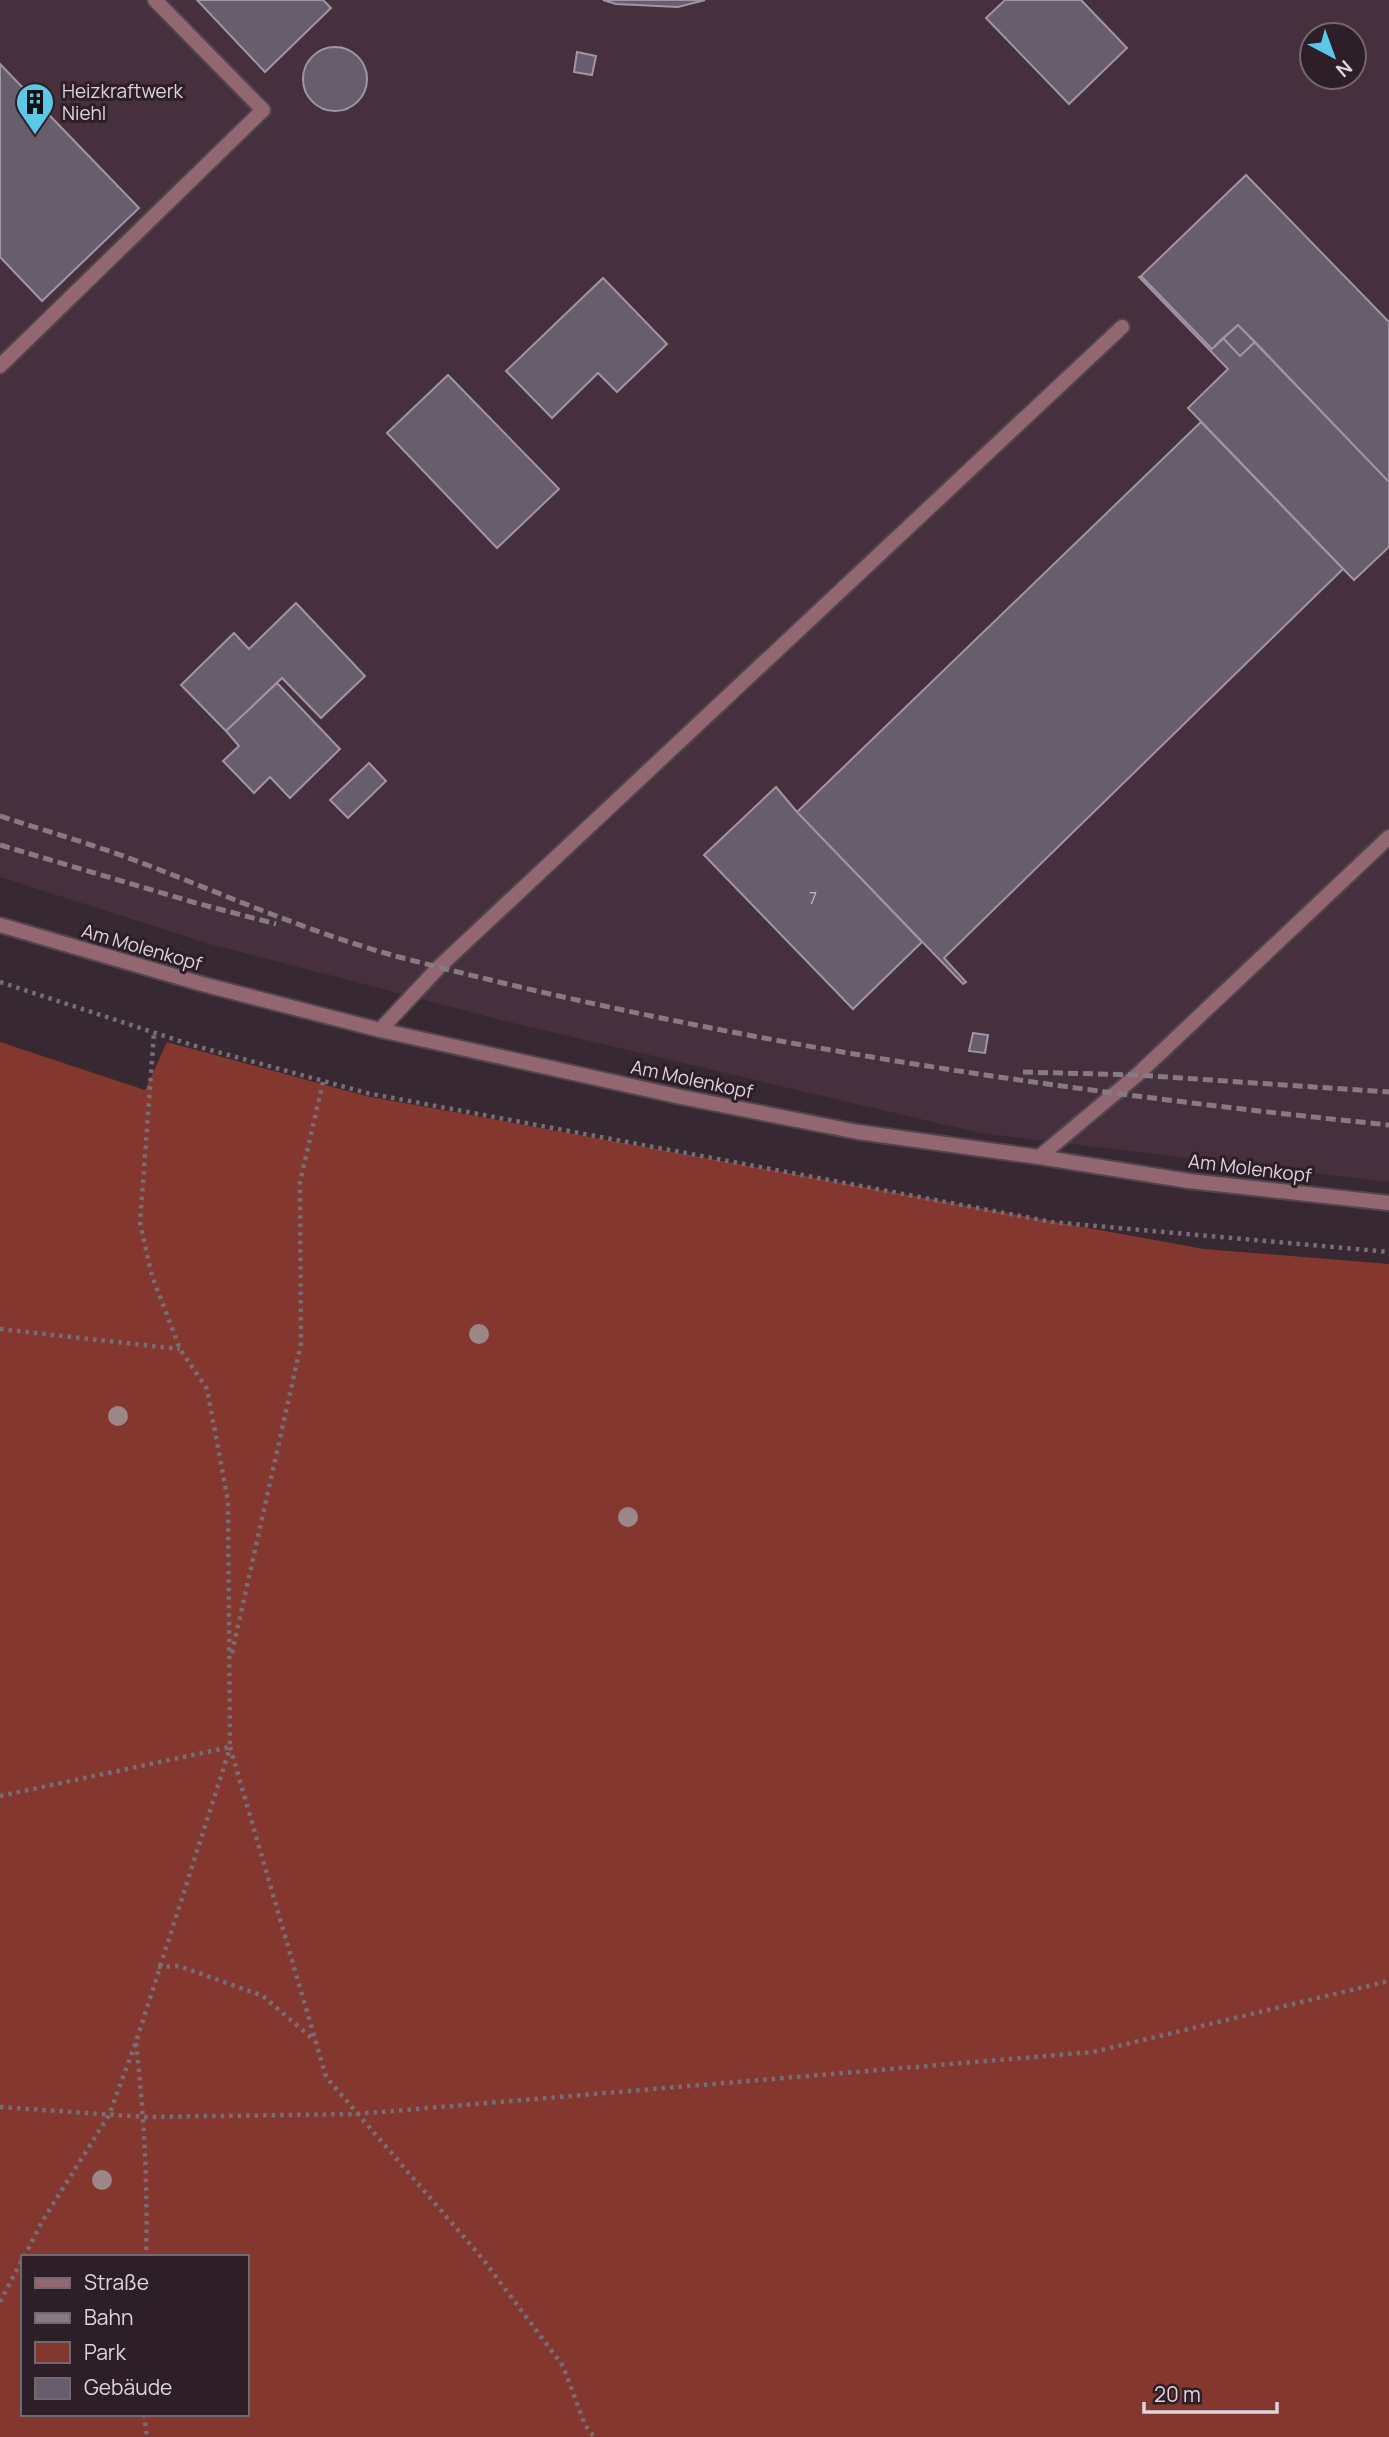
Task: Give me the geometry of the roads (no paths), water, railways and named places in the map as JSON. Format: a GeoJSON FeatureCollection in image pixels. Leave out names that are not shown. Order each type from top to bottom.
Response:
{"type":"FeatureCollection","features":[{"type":"Feature","properties":{"kind":"street"},"geometry":{"type":"LineString","coordinates":[[0,366],[262,110],[155,0]]}},
{"type":"Feature","properties":{"kind":"street"},"geometry":{"type":"LineString","coordinates":[[380,1030],[440,966],[1122,327]]}},
{"type":"Feature","properties":{"kind":"street"},"geometry":{"type":"LineString","coordinates":[[1039,1157],[1137,1075],[1389,838]]}},
{"type":"Feature","properties":{"kind":"street","name":"Am Molenkopf"},"geometry":{"type":"LineString","coordinates":[[0,925],[202,984],[380,1030],[844,1130],[1189,1181],[1389,1203]]}},
{"type":"Feature","properties":{"kind":"railway"},"geometry":{"type":"LineString","coordinates":[[0,816],[132,859],[336,938],[399,957],[521,987],[767,1039],[891,1060],[1139,1096],[1389,1125]]}},
{"type":"Feature","properties":{"kind":"railway"},"geometry":{"type":"LineString","coordinates":[[0,845],[276,924]]}},
{"type":"Feature","properties":{"kind":"railway"},"geometry":{"type":"LineString","coordinates":[[1023,1072],[1137,1075],[1389,1092]]}},
{"type":"Feature","properties":{"kind":"place","name":"Heizkraftwerk Niehl"},"geometry":{"type":"Point","coordinates":[35,136]}}]}
